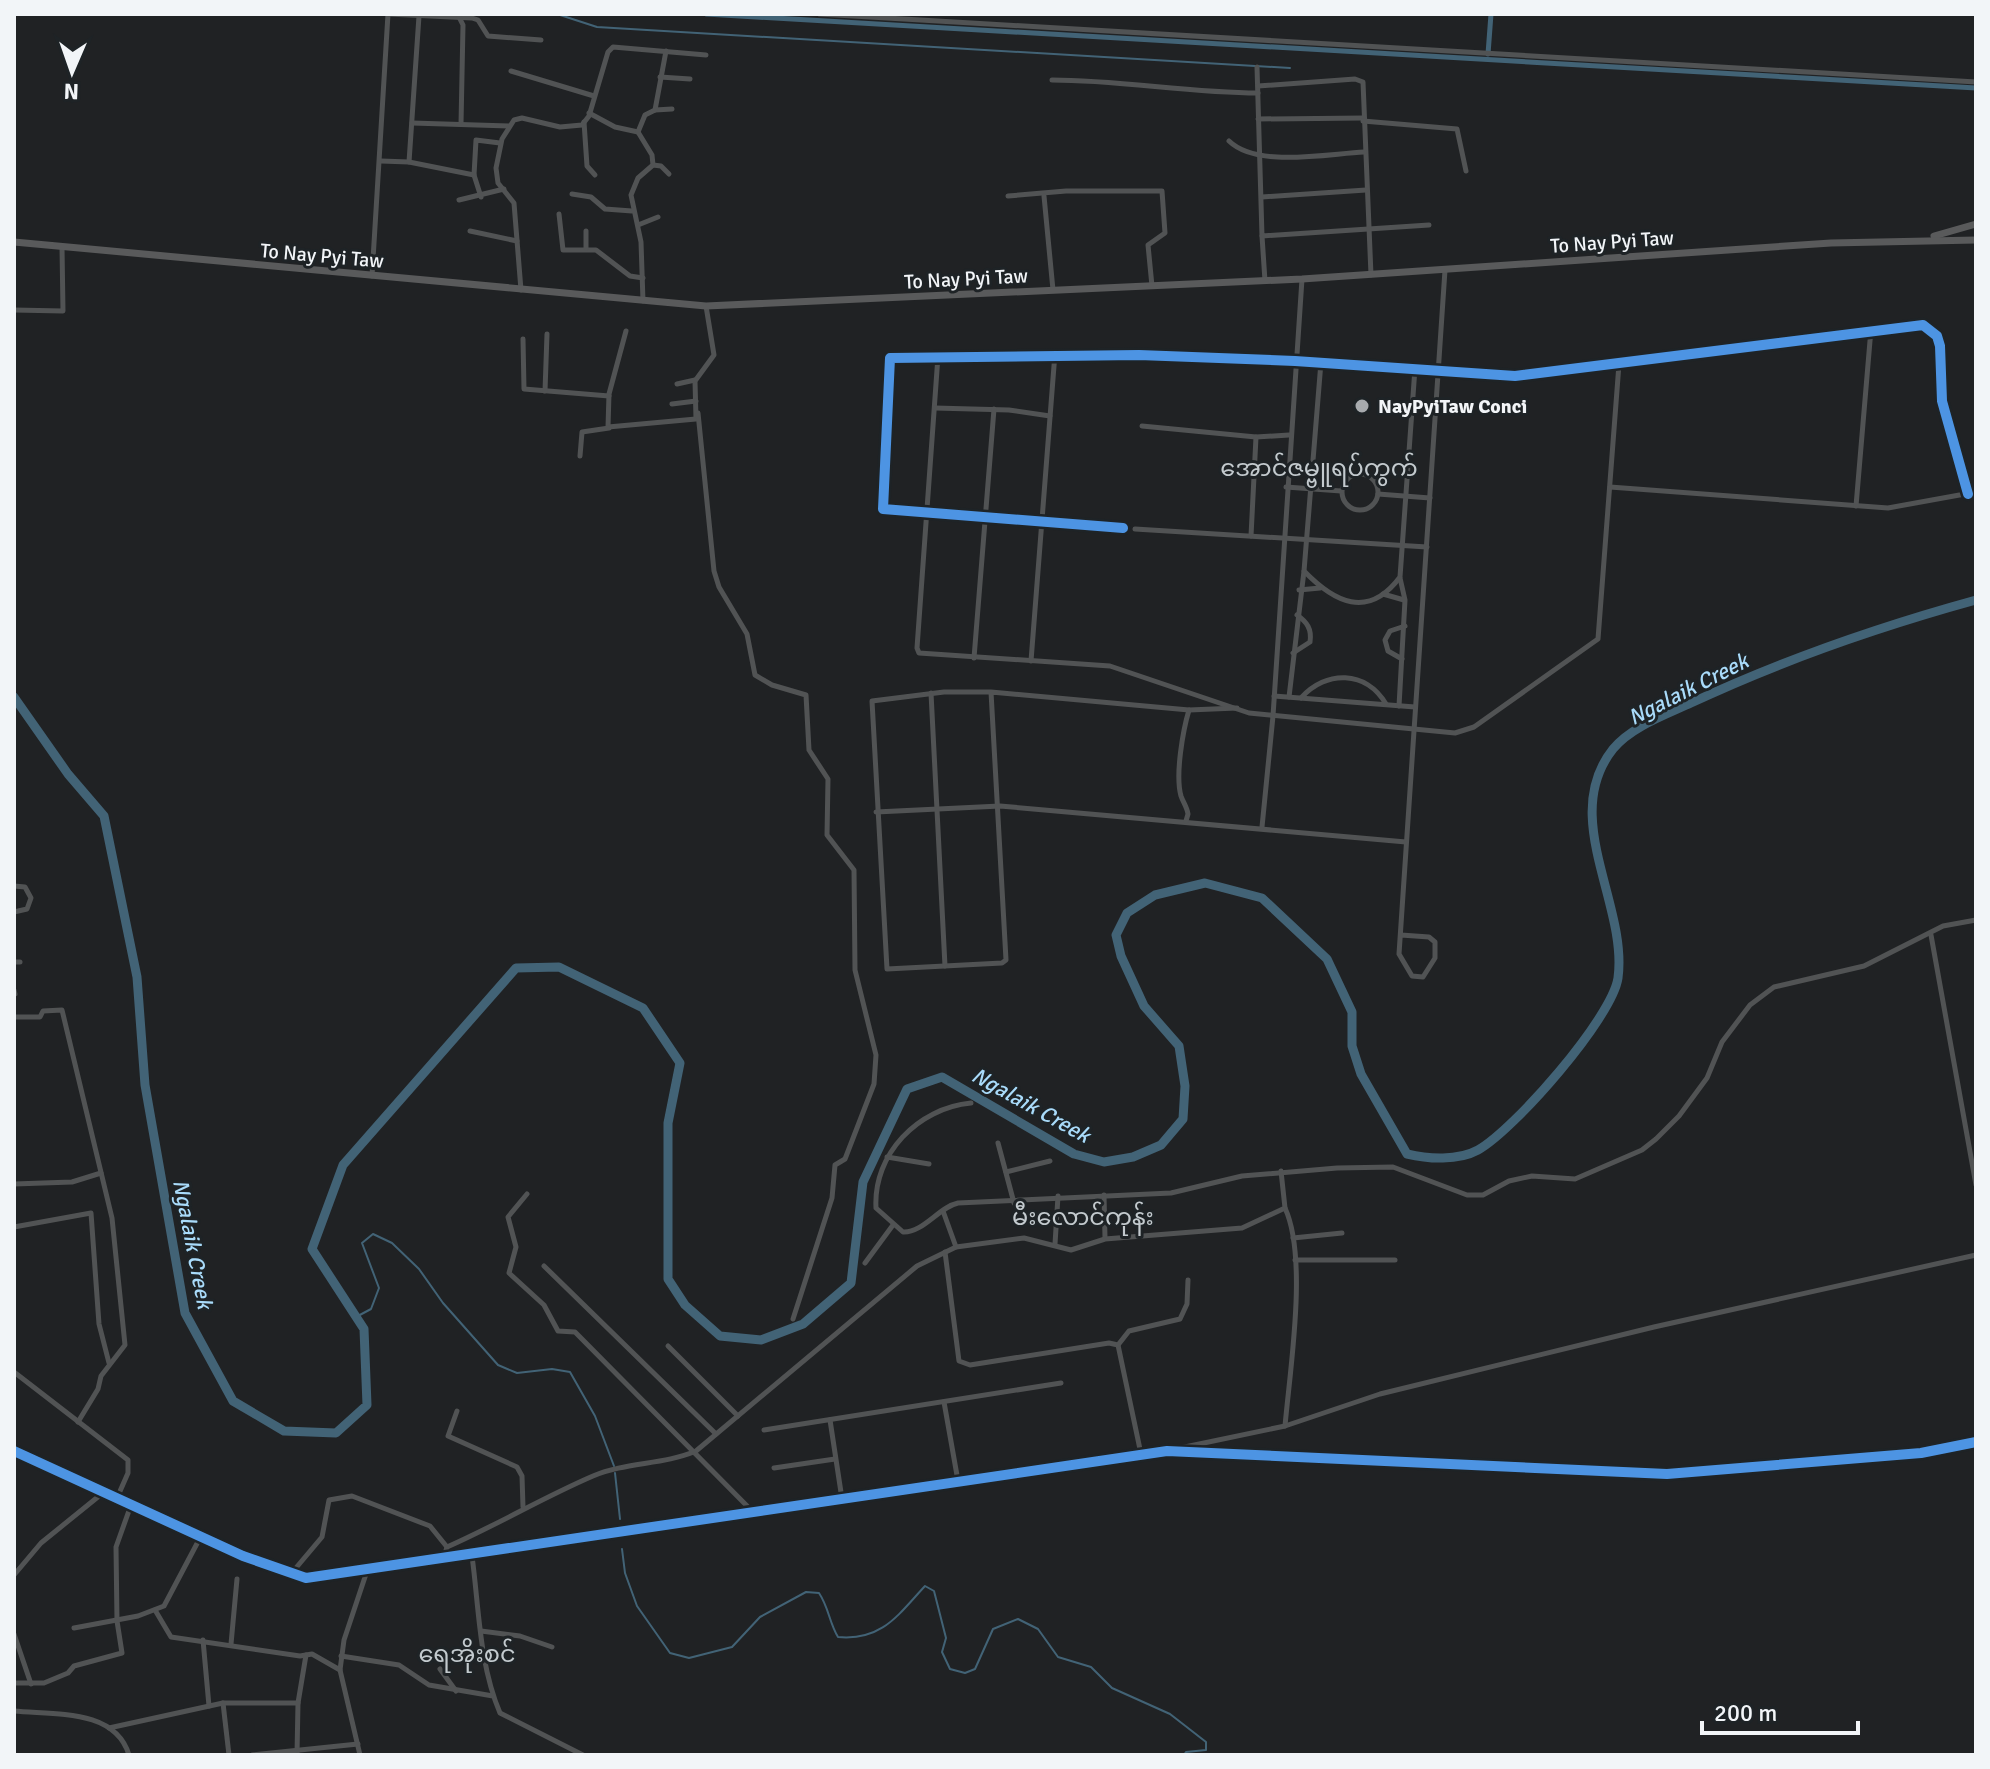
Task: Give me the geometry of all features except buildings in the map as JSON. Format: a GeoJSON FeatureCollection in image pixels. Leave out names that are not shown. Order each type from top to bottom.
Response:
{"type":"FeatureCollection","features":[{"type":"Feature","properties":{"kind":"main road"},"geometry":{"type":"LineString","coordinates":[[1921,239],[1976,224]]}},
{"type":"Feature","properties":{"kind":"main road","name":"To Nay Pyi Taw"},"geometry":{"type":"LineString","coordinates":[[14,242],[706,306],[1302,279],[1921,239]]}},
{"type":"Feature","properties":{"kind":"main road"},"geometry":{"type":"LineString","coordinates":[[1921,239],[1976,240]]}},
{"type":"Feature","properties":{"kind":"street"},"geometry":{"type":"LineString","coordinates":[[372,276],[388,14],[478,20],[488,36],[541,40]]}},
{"type":"Feature","properties":{"kind":"street"},"geometry":{"type":"LineString","coordinates":[[819,14],[1976,82]]}},
{"type":"Feature","properties":{"kind":"street"},"geometry":{"type":"LineString","coordinates":[[409,162],[419,16]]}},
{"type":"Feature","properties":{"kind":"street"},"geometry":{"type":"LineString","coordinates":[[459,17],[463,25],[461,124]]}},
{"type":"Feature","properties":{"kind":"street"},"geometry":{"type":"LineString","coordinates":[[595,175],[587,166],[584,122],[611,48],[706,55]]}},
{"type":"Feature","properties":{"kind":"street"},"geometry":{"type":"LineString","coordinates":[[655,110],[666,51]]}},
{"type":"Feature","properties":{"kind":"street"},"geometry":{"type":"LineString","coordinates":[[1257,67],[1265,281]]}},
{"type":"Feature","properties":{"kind":"street"},"geometry":{"type":"LineString","coordinates":[[511,71],[594,96]]}},
{"type":"Feature","properties":{"kind":"street"},"geometry":{"type":"LineString","coordinates":[[660,77],[690,79]]}},
{"type":"Feature","properties":{"kind":"street"},"geometry":{"type":"LineString","coordinates":[[1052,80],[1103,80],[1200,92],[1258,90],[1360,79],[1363,84],[1371,275]]}},
{"type":"Feature","properties":{"kind":"street"},"geometry":{"type":"LineString","coordinates":[[638,132],[645,115],[655,110],[672,109]]}},
{"type":"Feature","properties":{"kind":"street"},"geometry":{"type":"LineString","coordinates":[[589,113],[615,127],[638,132],[652,155],[653,165],[632,189],[632,211],[638,225],[643,302]]}},
{"type":"Feature","properties":{"kind":"street"},"geometry":{"type":"LineString","coordinates":[[521,290],[514,203],[496,175],[500,143],[509,126],[522,118],[560,127],[584,122]]}},
{"type":"Feature","properties":{"kind":"street"},"geometry":{"type":"LineString","coordinates":[[1258,119],[1363,120],[1457,129],[1466,171]]}},
{"type":"Feature","properties":{"kind":"street"},"geometry":{"type":"LineString","coordinates":[[412,123],[509,126]]}},
{"type":"Feature","properties":{"kind":"street"},"geometry":{"type":"LineString","coordinates":[[481,197],[474,175],[477,139],[482,139],[484,143],[500,143]]}},
{"type":"Feature","properties":{"kind":"street"},"geometry":{"type":"LineString","coordinates":[[1229,141],[1241,153],[1260,157],[1364,152]]}},
{"type":"Feature","properties":{"kind":"street"},"geometry":{"type":"LineString","coordinates":[[381,161],[409,162],[474,175]]}},
{"type":"Feature","properties":{"kind":"street"},"geometry":{"type":"LineString","coordinates":[[653,165],[661,166],[669,174]]}},
{"type":"Feature","properties":{"kind":"street"},"geometry":{"type":"LineString","coordinates":[[459,200],[504,189]]}},
{"type":"Feature","properties":{"kind":"street"},"geometry":{"type":"LineString","coordinates":[[1262,197],[1366,190]]}},
{"type":"Feature","properties":{"kind":"street"},"geometry":{"type":"LineString","coordinates":[[1008,196],[1044,196],[1066,191],[1162,191],[1165,233],[1148,245],[1152,286]]}},
{"type":"Feature","properties":{"kind":"street"},"geometry":{"type":"LineString","coordinates":[[572,194],[591,197],[605,209],[632,211]]}},
{"type":"Feature","properties":{"kind":"street"},"geometry":{"type":"LineString","coordinates":[[1044,196],[1053,291]]}},
{"type":"Feature","properties":{"kind":"street"},"geometry":{"type":"LineString","coordinates":[[559,214],[561,248],[586,248],[600,252],[630,276],[643,278]]}},
{"type":"Feature","properties":{"kind":"street"},"geometry":{"type":"LineString","coordinates":[[638,225],[658,217]]}},
{"type":"Feature","properties":{"kind":"street"},"geometry":{"type":"LineString","coordinates":[[1262,236],[1429,225]]}},
{"type":"Feature","properties":{"kind":"street"},"geometry":{"type":"LineString","coordinates":[[470,231],[517,241]]}},
{"type":"Feature","properties":{"kind":"street"},"geometry":{"type":"LineString","coordinates":[[586,231],[586,248]]}},
{"type":"Feature","properties":{"kind":"street"},"geometry":{"type":"LineString","coordinates":[[14,310],[63,311],[62,247]]}},
{"type":"Feature","properties":{"kind":"street"},"geometry":{"type":"LineString","coordinates":[[1401,935],[1429,937],[1435,942],[1435,958],[1423,977],[1412,976],[1400,958],[1401,935],[1406,842],[1445,270]]}},
{"type":"Feature","properties":{"kind":"street"},"geometry":{"type":"LineString","coordinates":[[1262,827],[1273,716],[1282,537],[1302,279]]}},
{"type":"Feature","properties":{"kind":"street"},"geometry":{"type":"LineString","coordinates":[[706,306],[714,355],[696,380],[696,401],[714,571],[719,587],[747,634],[755,675],[772,685],[806,695],[809,750],[828,779],[827,835],[854,870],[855,970],[876,1055],[874,1084],[845,1159],[835,1165],[832,1198],[793,1319]]}},
{"type":"Feature","properties":{"kind":"street"},"geometry":{"type":"LineString","coordinates":[[1123,528],[881,508],[888,364],[896,356],[1055,353],[1321,362],[1515,376],[1871,329],[1923,325],[1937,336],[1942,401],[1968,494]]}},
{"type":"Feature","properties":{"kind":"street"},"geometry":{"type":"LineString","coordinates":[[1856,506],[1871,329]]}},
{"type":"Feature","properties":{"kind":"street"},"geometry":{"type":"LineString","coordinates":[[610,428],[609,396],[626,331]]}},
{"type":"Feature","properties":{"kind":"street"},"geometry":{"type":"LineString","coordinates":[[545,391],[547,334]]}},
{"type":"Feature","properties":{"kind":"street"},"geometry":{"type":"LineString","coordinates":[[523,339],[523,388],[609,396]]}},
{"type":"Feature","properties":{"kind":"street"},"geometry":{"type":"LineString","coordinates":[[1031,661],[1055,353]]}},
{"type":"Feature","properties":{"kind":"street"},"geometry":{"type":"LineString","coordinates":[[938,356],[917,650],[922,654],[1110,666],[1237,708],[1273,716],[1415,726],[1455,733],[1474,727],[1598,639],[1619,364]]}},
{"type":"Feature","properties":{"kind":"street"},"geometry":{"type":"LineString","coordinates":[[1289,697],[1296,615],[1308,538],[1321,362]]}},
{"type":"Feature","properties":{"kind":"street"},"geometry":{"type":"LineString","coordinates":[[1399,706],[1405,626],[1405,600],[1400,577],[1415,368]]}},
{"type":"Feature","properties":{"kind":"street"},"geometry":{"type":"LineString","coordinates":[[677,384],[696,380]]}},
{"type":"Feature","properties":{"kind":"street"},"geometry":{"type":"LineString","coordinates":[[672,404],[696,401]]}},
{"type":"Feature","properties":{"kind":"street"},"geometry":{"type":"LineString","coordinates":[[935,408],[994,409],[1050,416]]}},
{"type":"Feature","properties":{"kind":"street"},"geometry":{"type":"LineString","coordinates":[[974,658],[994,409]]}},
{"type":"Feature","properties":{"kind":"street"},"geometry":{"type":"LineString","coordinates":[[580,456],[582,432],[696,419],[698,413]]}},
{"type":"Feature","properties":{"kind":"street"},"geometry":{"type":"LineString","coordinates":[[1142,426],[1256,437],[1289,435]]}},
{"type":"Feature","properties":{"kind":"street"},"geometry":{"type":"LineString","coordinates":[[1251,536],[1256,437]]}},
{"type":"Feature","properties":{"kind":"street"},"geometry":{"type":"LineString","coordinates":[[1359,474],[1375,481],[1378,494],[1368,509],[1355,510],[1345,503],[1341,491],[1347,479],[1359,474]]}},
{"type":"Feature","properties":{"kind":"street"},"geometry":{"type":"LineString","coordinates":[[1286,487],[1341,491]]}},
{"type":"Feature","properties":{"kind":"street"},"geometry":{"type":"LineString","coordinates":[[1610,487],[1905,507],[1976,492]]}},
{"type":"Feature","properties":{"kind":"street"},"geometry":{"type":"LineString","coordinates":[[1378,494],[1430,498]]}},
{"type":"Feature","properties":{"kind":"street"},"geometry":{"type":"LineString","coordinates":[[1135,529],[1427,547]]}},
{"type":"Feature","properties":{"kind":"street"},"geometry":{"type":"LineString","coordinates":[[1304,571],[1339,601],[1360,602],[1382,594],[1400,577]]}},
{"type":"Feature","properties":{"kind":"street"},"geometry":{"type":"LineString","coordinates":[[1299,590],[1321,588]]}},
{"type":"Feature","properties":{"kind":"street"},"geometry":{"type":"LineString","coordinates":[[1382,594],[1405,600]]}},
{"type":"Feature","properties":{"kind":"street"},"geometry":{"type":"LineString","coordinates":[[1293,653],[1310,642],[1312,634],[1309,626],[1296,615]]}},
{"type":"Feature","properties":{"kind":"street"},"geometry":{"type":"LineString","coordinates":[[1402,659],[1388,651],[1385,640],[1390,631],[1405,626]]}},
{"type":"Feature","properties":{"kind":"street"},"geometry":{"type":"LineString","coordinates":[[1301,698],[1324,680],[1355,678],[1365,681],[1387,705]]}},
{"type":"Feature","properties":{"kind":"street"},"geometry":{"type":"LineString","coordinates":[[991,692],[1000,806],[1006,961],[886,967],[870,704],[879,698],[991,692],[1189,710],[1237,708]]}},
{"type":"Feature","properties":{"kind":"street"},"geometry":{"type":"LineString","coordinates":[[931,693],[945,966]]}},
{"type":"Feature","properties":{"kind":"street"},"geometry":{"type":"LineString","coordinates":[[1274,696],[1415,707]]}},
{"type":"Feature","properties":{"kind":"street"},"geometry":{"type":"LineString","coordinates":[[1186,821],[1188,814],[1180,793],[1180,782],[1183,730],[1189,710]]}},
{"type":"Feature","properties":{"kind":"street"},"geometry":{"type":"LineString","coordinates":[[876,812],[1000,806],[1406,842]]}},
{"type":"Feature","properties":{"kind":"street"},"geometry":{"type":"LineString","coordinates":[[14,886],[25,887],[31,898],[27,909],[14,912]]}},
{"type":"Feature","properties":{"kind":"street"},"geometry":{"type":"LineString","coordinates":[[971,1103],[957,1104],[921,1119],[887,1157],[877,1181],[876,1208],[903,1232],[912,1232],[948,1205],[958,1203],[1014,1203],[1058,1196],[1171,1193],[1242,1176],[1281,1171],[1393,1167],[1467,1195],[1483,1195],[1509,1181],[1532,1176],[1575,1179],[1642,1150],[1679,1116],[1707,1078],[1732,1030],[1750,1005],[1774,987],[1864,966],[1931,935],[1943,926],[1976,920]]}},
{"type":"Feature","properties":{"kind":"street"},"geometry":{"type":"LineString","coordinates":[[1931,935],[1976,1185]]}},
{"type":"Feature","properties":{"kind":"street"},"geometry":{"type":"LineString","coordinates":[[14,1017],[40,1017],[43,1011],[62,1010],[112,1218],[125,1345],[109,1365],[78,1422]]}},
{"type":"Feature","properties":{"kind":"street"},"geometry":{"type":"LineString","coordinates":[[998,1143],[1014,1203]]}},
{"type":"Feature","properties":{"kind":"street"},"geometry":{"type":"LineString","coordinates":[[1968,1151],[1976,1150]]}},
{"type":"Feature","properties":{"kind":"street"},"geometry":{"type":"LineString","coordinates":[[887,1157],[929,1164]]}},
{"type":"Feature","properties":{"kind":"street"},"geometry":{"type":"LineString","coordinates":[[1006,1172],[1050,1161]]}},
{"type":"Feature","properties":{"kind":"street"},"geometry":{"type":"LineString","coordinates":[[1281,1171],[1295,1260],[1285,1426]]}},
{"type":"Feature","properties":{"kind":"street"},"geometry":{"type":"LineString","coordinates":[[14,1184],[72,1182],[101,1173]]}},
{"type":"Feature","properties":{"kind":"street"},"geometry":{"type":"LineString","coordinates":[[527,1194],[508,1217],[516,1247],[509,1273],[544,1305],[558,1331],[575,1332],[753,1512]]}},
{"type":"Feature","properties":{"kind":"street"},"geometry":{"type":"LineString","coordinates":[[1104,1195],[1105,1239]]}},
{"type":"Feature","properties":{"kind":"street"},"geometry":{"type":"LineString","coordinates":[[1055,1244],[1058,1196]]}},
{"type":"Feature","properties":{"kind":"street"},"geometry":{"type":"LineString","coordinates":[[443,1560],[447,1547],[486,1530],[551,1492],[605,1472],[676,1460],[696,1451],[917,1266],[956,1247],[1024,1238],[1071,1250],[1105,1239],[1242,1228],[1285,1208]]}},
{"type":"Feature","properties":{"kind":"street"},"geometry":{"type":"LineString","coordinates":[[943,1211],[956,1247]]}},
{"type":"Feature","properties":{"kind":"street"},"geometry":{"type":"LineString","coordinates":[[14,1227],[91,1213],[99,1324],[109,1365]]}},
{"type":"Feature","properties":{"kind":"street"},"geometry":{"type":"LineString","coordinates":[[865,1263],[893,1225]]}},
{"type":"Feature","properties":{"kind":"street"},"geometry":{"type":"LineString","coordinates":[[1293,1238],[1342,1233]]}},
{"type":"Feature","properties":{"kind":"street"},"geometry":{"type":"LineString","coordinates":[[945,1252],[959,1361],[970,1365],[1118,1345],[1129,1331],[1180,1319],[1187,1304],[1188,1280]]}},
{"type":"Feature","properties":{"kind":"street"},"geometry":{"type":"LineString","coordinates":[[14,1451],[290,1575],[324,1577],[1167,1451],[1285,1426],[1396,1390],[1670,1323],[1976,1255]]}},
{"type":"Feature","properties":{"kind":"street"},"geometry":{"type":"LineString","coordinates":[[1295,1260],[1395,1260]]}},
{"type":"Feature","properties":{"kind":"street"},"geometry":{"type":"LineString","coordinates":[[544,1266],[716,1434]]}},
{"type":"Feature","properties":{"kind":"street"},"geometry":{"type":"LineString","coordinates":[[1118,1345],[1141,1454]]}},
{"type":"Feature","properties":{"kind":"street"},"geometry":{"type":"LineString","coordinates":[[668,1346],[738,1416]]}},
{"type":"Feature","properties":{"kind":"street"},"geometry":{"type":"LineString","coordinates":[[14,1372],[128,1460],[128,1473],[117,1498]]}},
{"type":"Feature","properties":{"kind":"street"},"geometry":{"type":"LineString","coordinates":[[764,1430],[1061,1383]]}},
{"type":"Feature","properties":{"kind":"street"},"geometry":{"type":"LineString","coordinates":[[944,1402],[958,1481]]}},
{"type":"Feature","properties":{"kind":"street"},"geometry":{"type":"LineString","coordinates":[[457,1411],[448,1436],[517,1467],[522,1476],[523,1508]]}},
{"type":"Feature","properties":{"kind":"street"},"geometry":{"type":"LineString","coordinates":[[830,1420],[842,1499]]}},
{"type":"Feature","properties":{"kind":"street"},"geometry":{"type":"LineString","coordinates":[[1167,1451],[1667,1474],[1921,1453],[1976,1442]]}},
{"type":"Feature","properties":{"kind":"street"},"geometry":{"type":"LineString","coordinates":[[774,1468],[835,1459]]}},
{"type":"Feature","properties":{"kind":"street"},"geometry":{"type":"LineString","coordinates":[[14,1575],[41,1543],[104,1492]]}},
{"type":"Feature","properties":{"kind":"street"},"geometry":{"type":"LineString","coordinates":[[290,1575],[322,1537],[329,1500],[339,1496],[358,1498],[430,1526],[447,1547]]}},
{"type":"Feature","properties":{"kind":"street"},"geometry":{"type":"LineString","coordinates":[[14,1683],[51,1681],[74,1666],[122,1653],[117,1621],[116,1547],[131,1505]]}},
{"type":"Feature","properties":{"kind":"street"},"geometry":{"type":"LineString","coordinates":[[74,1628],[117,1621],[166,1604],[201,1536]]}},
{"type":"Feature","properties":{"kind":"street"},"geometry":{"type":"LineString","coordinates":[[472,1556],[493,1696],[502,1716],[583,1755]]}},
{"type":"Feature","properties":{"kind":"street"},"geometry":{"type":"LineString","coordinates":[[360,1755],[340,1670],[341,1656],[367,1571]]}},
{"type":"Feature","properties":{"kind":"street"},"geometry":{"type":"LineString","coordinates":[[231,1644],[237,1579]]}},
{"type":"Feature","properties":{"kind":"street"},"geometry":{"type":"LineString","coordinates":[[155,1610],[171,1637],[312,1654],[340,1670]]}},
{"type":"Feature","properties":{"kind":"street"},"geometry":{"type":"LineString","coordinates":[[481,1631],[520,1636],[552,1647]]}},
{"type":"Feature","properties":{"kind":"street"},"geometry":{"type":"LineString","coordinates":[[14,1634],[31,1684]]}},
{"type":"Feature","properties":{"kind":"street"},"geometry":{"type":"LineString","coordinates":[[203,1640],[209,1706]]}},
{"type":"Feature","properties":{"kind":"street"},"geometry":{"type":"LineString","coordinates":[[297,1753],[298,1703],[306,1655]]}},
{"type":"Feature","properties":{"kind":"street"},"geometry":{"type":"LineString","coordinates":[[341,1656],[399,1665],[429,1685],[493,1696]]}},
{"type":"Feature","properties":{"kind":"street"},"geometry":{"type":"LineString","coordinates":[[440,1669],[457,1691]]}},
{"type":"Feature","properties":{"kind":"street"},"geometry":{"type":"LineString","coordinates":[[223,1703],[229,1755]]}},
{"type":"Feature","properties":{"kind":"street"},"geometry":{"type":"LineString","coordinates":[[109,1728],[223,1703],[298,1703]]}},
{"type":"Feature","properties":{"kind":"street"},"geometry":{"type":"LineString","coordinates":[[14,1711],[70,1715],[109,1728],[125,1742],[129,1755]]}},
{"type":"Feature","properties":{"kind":"street"},"geometry":{"type":"LineString","coordinates":[[252,1755],[297,1753],[358,1744]]}},
{"type":"Feature","properties":{"kind":"waterway"},"geometry":{"type":"LineString","coordinates":[[557,14],[597,27],[1290,68]]}},
{"type":"Feature","properties":{"kind":"waterway"},"geometry":{"type":"LineString","coordinates":[[706,14],[1976,88]]}},
{"type":"Feature","properties":{"kind":"waterway"},"geometry":{"type":"LineString","coordinates":[[1488,54],[1491,14]]}},
{"type":"Feature","properties":{"kind":"waterway","name":"Ngalaik Creek"},"geometry":{"type":"LineString","coordinates":[[14,697],[68,774],[104,816],[137,977],[145,1085],[185,1313],[233,1401],[284,1431],[336,1433],[367,1405],[364,1329],[312,1249],[343,1165],[516,968],[559,967],[643,1008],[680,1063],[668,1123],[668,1279],[685,1305],[720,1336],[761,1340],[803,1324],[851,1283],[863,1182],[907,1089],[942,1077],[1074,1154],[1104,1162],[1133,1157],[1161,1145],[1183,1119],[1185,1086],[1179,1046],[1144,1006],[1121,956],[1116,935],[1127,913],[1155,895],[1205,883],[1262,898],[1327,959],[1352,1012],[1352,1046],[1361,1074],[1407,1154],[1443,1158],[1478,1150],[1514,1120],[1559,1072],[1581,1045],[1612,996],[1618,978],[1618,950],[1593,832],[1592,803],[1598,775],[1620,741],[1649,722],[1796,659],[1903,621],[1976,600]]}},
{"type":"Feature","properties":{"kind":"waterway"},"geometry":{"type":"LineString","coordinates":[[356,1317],[371,1309],[379,1288],[362,1243],[373,1234],[392,1243],[419,1269],[443,1303],[498,1365],[517,1373],[552,1369],[570,1372],[595,1416],[614,1466]]}},
{"type":"Feature","properties":{"kind":"waterway"},"geometry":{"type":"LineString","coordinates":[[615,1473],[620,1519]]}},
{"type":"Feature","properties":{"kind":"waterway"},"geometry":{"type":"LineString","coordinates":[[622,1549],[625,1573],[637,1606],[670,1653],[689,1658],[732,1647],[760,1617],[806,1592],[819,1593],[838,1637],[866,1635],[888,1624],[925,1586],[934,1591],[946,1638],[942,1652],[950,1669],[965,1673],[975,1669],[993,1629],[1018,1619],[1038,1629],[1058,1657],[1091,1667],[1112,1688],[1170,1714],[1206,1742],[1206,1750],[1186,1752],[1184,1755]]}},
{"type":"Feature","properties":{"kind":"cycle path"},"geometry":{"type":"LineString","coordinates":[[1123,528],[883,509],[890,358],[1139,355],[1295,361],[1515,376],[1923,325],[1937,336],[1940,346],[1942,401],[1968,494]]}},
{"type":"Feature","properties":{"kind":"cycle path"},"geometry":{"type":"LineString","coordinates":[[14,1451],[243,1556],[306,1578],[1167,1451],[1667,1474],[1921,1453],[1976,1442]]}},
{"type":"Feature","properties":{"kind":"place","name":"NayPyiTaw Conci"},"geometry":{"type":"Point","coordinates":[1362,406]}},
{"type":"Feature","properties":{"kind":"district","name":"အောင်ဇမ္ဗူရပ်ကွက်"},"geometry":{"type":"Point","coordinates":[1319,468]}},
{"type":"Feature","properties":{"kind":"district","name":"မီးလောင်ကုန်း"},"geometry":{"type":"Point","coordinates":[1083,1217]}},
{"type":"Feature","properties":{"kind":"district","name":"ရေအိုးစင်"},"geometry":{"type":"Point","coordinates":[467,1654]}}]}
